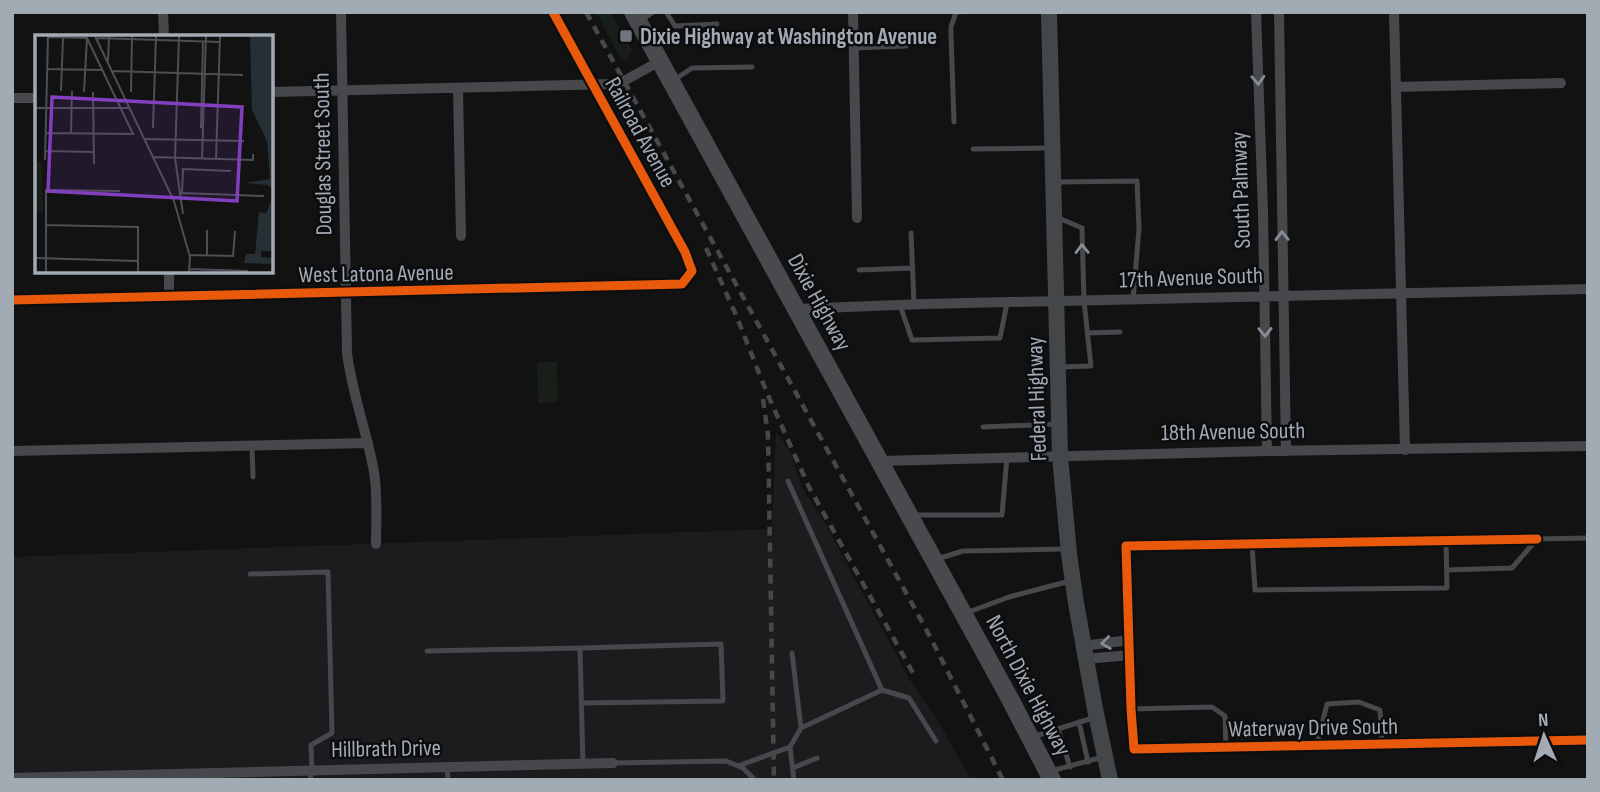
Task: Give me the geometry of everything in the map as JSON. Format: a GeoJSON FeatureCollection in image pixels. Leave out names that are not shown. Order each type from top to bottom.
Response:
{"type":"FeatureCollection","features":[{"type":"Feature","properties":{"kind":"main road","name":"Federal Highway"},"geometry":{"type":"LineString","coordinates":[[1049,12],[1060,456],[1069,549],[1084,652],[1110,780]]}},
{"type":"Feature","properties":{"kind":"main road","name":"Dixie Highway"},"geometry":{"type":"LineString","coordinates":[[642,16],[671,82],[964,614]]}},
{"type":"Feature","properties":{"kind":"main road","name":"North Dixie Highway"},"geometry":{"type":"LineString","coordinates":[[964,614],[1050,776]]}},
{"type":"Feature","properties":{"kind":"street"},"geometry":{"type":"LineString","coordinates":[[163,12],[164,35]]}},
{"type":"Feature","properties":{"kind":"street","name":"Douglas Street South"},"geometry":{"type":"LineString","coordinates":[[341,12],[347,353],[349,374],[374,476],[376,544]]}},
{"type":"Feature","properties":{"kind":"street","name":"Railroad Avenue"},"geometry":{"type":"LineString","coordinates":[[553,12],[685,252],[692,271]]}},
{"type":"Feature","properties":{"kind":"street"},"geometry":{"type":"LineString","coordinates":[[853,12],[857,218]]}},
{"type":"Feature","properties":{"kind":"street","name":"South Palmway"},"geometry":{"type":"LineString","coordinates":[[1256,12],[1268,451]]}},
{"type":"Feature","properties":{"kind":"street","name":"South Palmway"},"geometry":{"type":"LineString","coordinates":[[1279,12],[1286,451]]}},
{"type":"Feature","properties":{"kind":"street"},"geometry":{"type":"LineString","coordinates":[[1394,12],[1405,450]]}},
{"type":"Feature","properties":{"kind":"street"},"geometry":{"type":"LineString","coordinates":[[273,92],[612,84],[624,81],[660,61]]}},
{"type":"Feature","properties":{"kind":"street"},"geometry":{"type":"LineString","coordinates":[[1396,87],[1561,83]]}},
{"type":"Feature","properties":{"kind":"street"},"geometry":{"type":"LineString","coordinates":[[458,88],[461,236]]}},
{"type":"Feature","properties":{"kind":"street"},"geometry":{"type":"LineString","coordinates":[[12,98],[35,98]]}},
{"type":"Feature","properties":{"kind":"street","name":"West Latona Avenue"},"geometry":{"type":"LineString","coordinates":[[12,300],[682,284],[692,271]]}},
{"type":"Feature","properties":{"kind":"street"},"geometry":{"type":"LineString","coordinates":[[169,273],[169,296]]}},
{"type":"Feature","properties":{"kind":"street","name":"17th Avenue South"},"geometry":{"type":"LineString","coordinates":[[796,309],[1588,289]]}},
{"type":"Feature","properties":{"kind":"street"},"geometry":{"type":"LineString","coordinates":[[12,451],[368,443]]}},
{"type":"Feature","properties":{"kind":"street","name":"18th Avenue South"},"geometry":{"type":"LineString","coordinates":[[879,461],[1588,446]]}},
{"type":"Feature","properties":{"kind":"street"},"geometry":{"type":"LineString","coordinates":[[1252,544],[1536,539]]}},
{"type":"Feature","properties":{"kind":"street","name":"Waterway Drive South"},"geometry":{"type":"LineString","coordinates":[[1252,544],[1126,546],[1134,749],[1588,740]]}},
{"type":"Feature","properties":{"kind":"street"},"geometry":{"type":"LineString","coordinates":[[1084,652],[1129,639]]}},
{"type":"Feature","properties":{"kind":"street"},"geometry":{"type":"LineString","coordinates":[[1084,652],[1129,655]]}},
{"type":"Feature","properties":{"kind":"street","name":"Hillbrath Drive"},"geometry":{"type":"LineString","coordinates":[[12,778],[311,775],[447,767],[613,763]]}},
{"type":"Feature","properties":{"kind":"lane"},"geometry":{"type":"LineString","coordinates":[[666,12],[675,26],[717,24]]}},
{"type":"Feature","properties":{"kind":"lane"},"geometry":{"type":"LineString","coordinates":[[954,122],[951,27],[958,12]]}},
{"type":"Feature","properties":{"kind":"lane"},"geometry":{"type":"LineString","coordinates":[[854,48],[906,46]]}},
{"type":"Feature","properties":{"kind":"lane"},"geometry":{"type":"LineString","coordinates":[[671,82],[692,68],[752,67]]}},
{"type":"Feature","properties":{"kind":"lane"},"geometry":{"type":"LineString","coordinates":[[973,149],[1052,148]]}},
{"type":"Feature","properties":{"kind":"lane"},"geometry":{"type":"LineString","coordinates":[[1053,182],[1138,181],[1139,229],[1133,300]]}},
{"type":"Feature","properties":{"kind":"lane"},"geometry":{"type":"LineString","coordinates":[[1054,216],[1082,228],[1084,301],[1091,366],[1058,367]]}},
{"type":"Feature","properties":{"kind":"lane"},"geometry":{"type":"LineString","coordinates":[[911,233],[915,304]]}},
{"type":"Feature","properties":{"kind":"lane"},"geometry":{"type":"LineString","coordinates":[[859,270],[913,268]]}},
{"type":"Feature","properties":{"kind":"lane"},"geometry":{"type":"LineString","coordinates":[[900,305],[912,340],[988,339],[1000,338],[1007,302]]}},
{"type":"Feature","properties":{"kind":"lane"},"geometry":{"type":"LineString","coordinates":[[1087,333],[1120,332]]}},
{"type":"Feature","properties":{"kind":"lane"},"geometry":{"type":"LineString","coordinates":[[982,427],[1059,424]]}},
{"type":"Feature","properties":{"kind":"lane"},"geometry":{"type":"LineString","coordinates":[[253,446],[253,477]]}},
{"type":"Feature","properties":{"kind":"lane"},"geometry":{"type":"LineString","coordinates":[[909,515],[1002,515],[1007,457]]}},
{"type":"Feature","properties":{"kind":"lane"},"geometry":{"type":"LineString","coordinates":[[788,481],[882,690]]}},
{"type":"Feature","properties":{"kind":"lane"},"geometry":{"type":"LineString","coordinates":[[1447,570],[1512,568],[1536,539],[1588,538]]}},
{"type":"Feature","properties":{"kind":"lane"},"geometry":{"type":"LineString","coordinates":[[1252,544],[1255,590],[1447,588],[1446,541]]}},
{"type":"Feature","properties":{"kind":"lane"},"geometry":{"type":"LineString","coordinates":[[934,560],[963,551],[1069,549]]}},
{"type":"Feature","properties":{"kind":"lane"},"geometry":{"type":"LineString","coordinates":[[250,574],[328,572],[332,733],[311,745],[311,775]]}},
{"type":"Feature","properties":{"kind":"lane"},"geometry":{"type":"LineString","coordinates":[[964,614],[1009,597],[1073,580]]}},
{"type":"Feature","properties":{"kind":"lane"},"geometry":{"type":"LineString","coordinates":[[427,651],[721,644],[723,701],[582,703]]}},
{"type":"Feature","properties":{"kind":"lane"},"geometry":{"type":"LineString","coordinates":[[580,648],[583,764]]}},
{"type":"Feature","properties":{"kind":"lane"},"geometry":{"type":"LineString","coordinates":[[792,653],[801,728]]}},
{"type":"Feature","properties":{"kind":"lane"},"geometry":{"type":"LineString","coordinates":[[794,780],[790,747],[801,728],[882,690],[909,698],[936,741]]}},
{"type":"Feature","properties":{"kind":"lane"},"geometry":{"type":"LineString","coordinates":[[1317,746],[1327,704],[1359,702],[1380,710],[1382,744]]}},
{"type":"Feature","properties":{"kind":"lane"},"geometry":{"type":"LineString","coordinates":[[1131,709],[1212,707],[1225,716],[1226,747]]}},
{"type":"Feature","properties":{"kind":"lane"},"geometry":{"type":"LineString","coordinates":[[1031,738],[1096,718]]}},
{"type":"Feature","properties":{"kind":"lane"},"geometry":{"type":"LineString","coordinates":[[1079,722],[1088,762]]}},
{"type":"Feature","properties":{"kind":"lane"},"geometry":{"type":"LineString","coordinates":[[1058,729],[1070,767]]}},
{"type":"Feature","properties":{"kind":"lane"},"geometry":{"type":"LineString","coordinates":[[738,766],[790,747]]}},
{"type":"Feature","properties":{"kind":"lane"},"geometry":{"type":"LineString","coordinates":[[1050,776],[1105,757]]}},
{"type":"Feature","properties":{"kind":"lane"},"geometry":{"type":"LineString","coordinates":[[793,768],[817,758]]}},
{"type":"Feature","properties":{"kind":"lane","name":"Hillbrath Drive"},"geometry":{"type":"LineString","coordinates":[[613,763],[726,761],[738,766],[755,780]]}},
{"type":"Feature","properties":{"kind":"lane"},"geometry":{"type":"LineString","coordinates":[[447,767],[448,780]]}},
{"type":"Feature","properties":{"kind":"shaded area"},"geometry":{"type":"Polygon","coordinates":[[[596,12],[611,12],[632,50],[626,61],[621,59],[596,12]]]}},
{"type":"Feature","properties":{"kind":"shaded area"},"geometry":{"type":"Polygon","coordinates":[[[537,362],[557,362],[558,402],[538,403],[537,362]]]}},
{"type":"Feature","properties":{"kind":"shaded area"},"geometry":{"type":"Polygon","coordinates":[[[776,432],[790,451],[803,490],[821,516],[908,677],[938,721],[971,780],[12,780],[12,557],[772,529],[776,432]]]}},
{"type":"Feature","properties":{"kind":"railway"},"geometry":{"type":"LineString","coordinates":[[586,12],[926,629],[1003,780]]}},
{"type":"Feature","properties":{"kind":"railway"},"geometry":{"type":"LineString","coordinates":[[706,248],[809,487],[913,673]]}},
{"type":"Feature","properties":{"kind":"railway"},"geometry":{"type":"LineString","coordinates":[[763,399],[768,435],[774,780]]}},
{"type":"Feature","properties":{"kind":"cycle path"},"geometry":{"type":"LineString","coordinates":[[12,300],[682,284],[692,271],[685,252],[553,12]]}},
{"type":"Feature","properties":{"kind":"cycle path"},"geometry":{"type":"LineString","coordinates":[[1537,539],[1126,546],[1134,749],[1588,740]]}},
{"type":"Feature","properties":{"kind":"place","name":"Dixie Highway at Washington Avenue"},"geometry":{"type":"Point","coordinates":[626,36]}}]}
